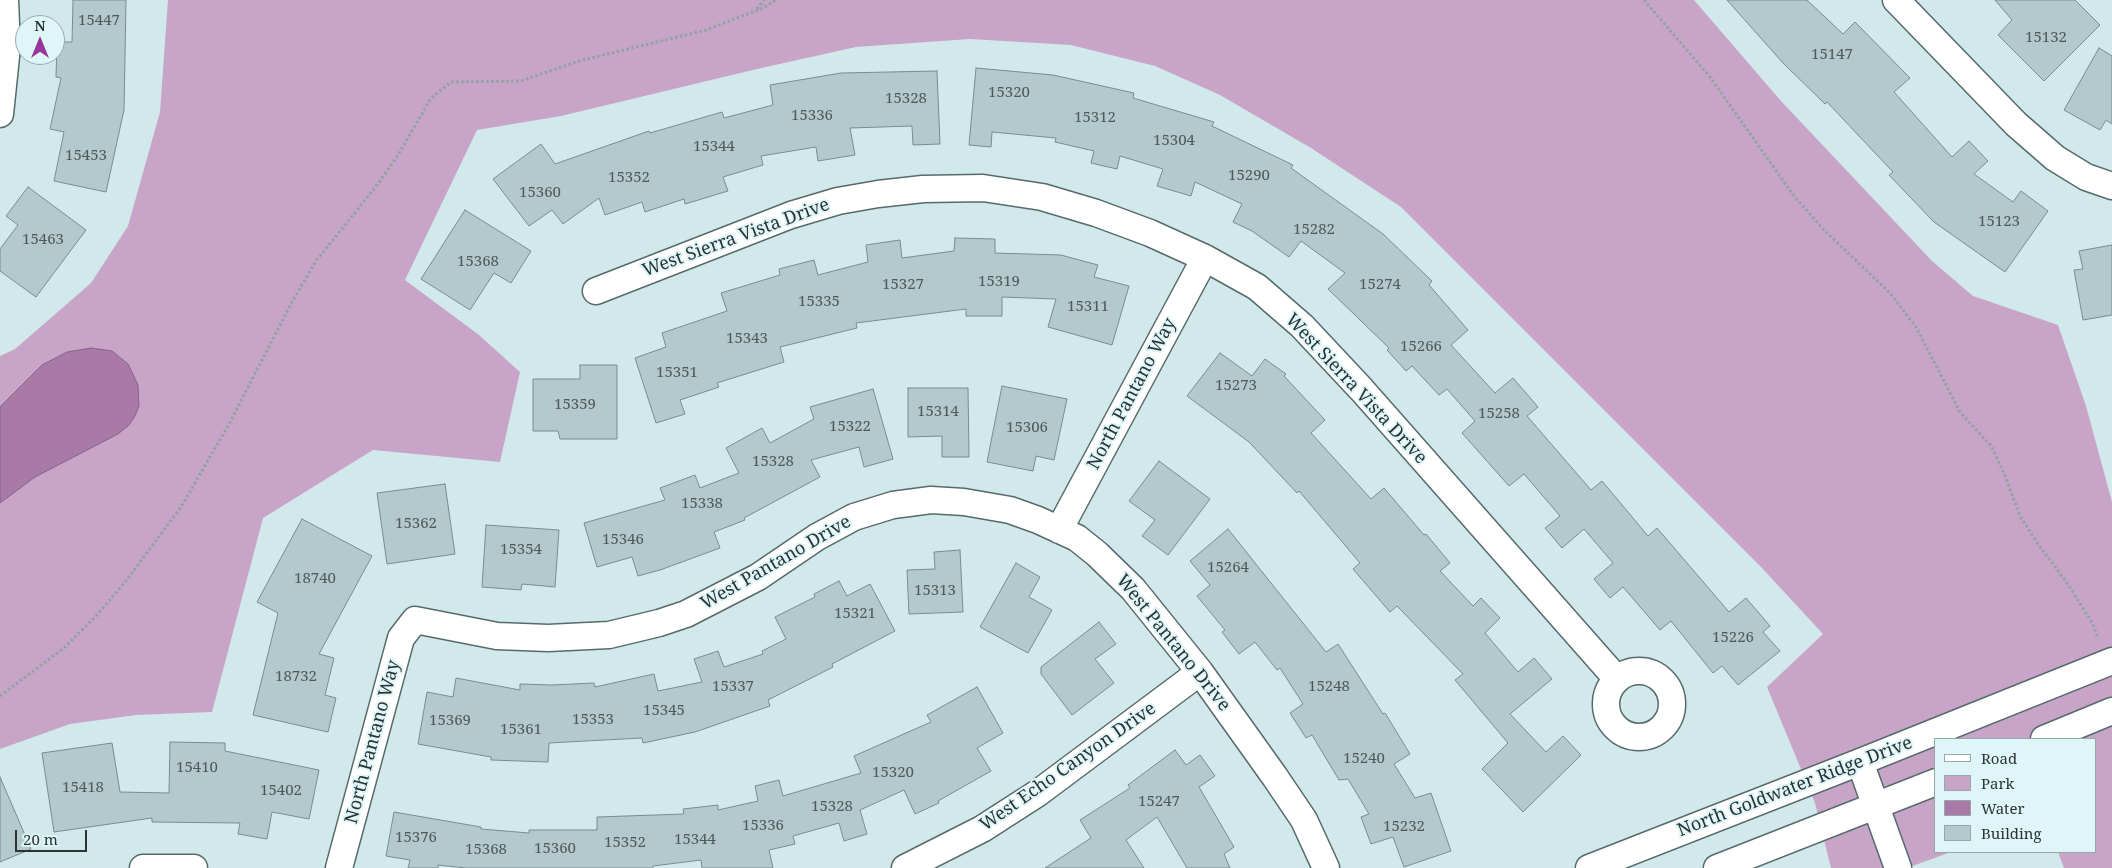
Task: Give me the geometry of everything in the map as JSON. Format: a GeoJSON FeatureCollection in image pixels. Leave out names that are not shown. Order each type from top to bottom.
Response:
{"type":"FeatureCollection","features":[{"type":"Feature","properties":{"kind":"street"},"geometry":{"type":"LineString","coordinates":[[0,114],[7,47],[5,0]]}},
{"type":"Feature","properties":{"kind":"street"},"geometry":{"type":"LineString","coordinates":[[1896,0],[2016,124],[2055,158],[2086,177],[2112,186]]}},
{"type":"Feature","properties":{"kind":"street","name":"West Sierra Vista Drive"},"geometry":{"type":"LineString","coordinates":[[596,292],[791,215],[838,201],[923,189],[983,188],[1042,197],[1096,213],[1150,233],[1205,258],[1257,287],[1302,326],[1362,390],[1617,679]]}},
{"type":"Feature","properties":{"kind":"street","name":"North Pantano Way"},"geometry":{"type":"LineString","coordinates":[[1059,530],[1205,258]]}},
{"type":"Feature","properties":{"kind":"street","name":"West Pantano Drive"},"geometry":{"type":"LineString","coordinates":[[415,620],[497,636],[548,638],[609,635],[659,623],[686,614],[758,577],[817,537],[854,517],[893,505],[931,500],[964,502],[1010,510],[1038,520],[1077,538],[1098,554],[1133,589],[1200,672],[1276,777],[1299,813],[1326,868]]}},
{"type":"Feature","properties":{"kind":"street","name":"North Pantano Way"},"geometry":{"type":"LineString","coordinates":[[339,868],[401,638],[415,620]]}},
{"type":"Feature","properties":{"kind":"street","name":"North Goldwater Ridge Drive"},"geometry":{"type":"LineString","coordinates":[[1589,868],[1860,762],[2107,654]]}},
{"type":"Feature","properties":{"kind":"street","name":"West Echo Canyon Drive"},"geometry":{"type":"LineString","coordinates":[[905,868],[982,829],[1030,798],[1200,672]]}},
{"type":"Feature","properties":{"kind":"street"},"geometry":{"type":"LineString","coordinates":[[2046,738],[2112,711]]}},
{"type":"Feature","properties":{"kind":"street"},"geometry":{"type":"LineString","coordinates":[[1860,762],[1898,868]]}},
{"type":"Feature","properties":{"kind":"street"},"geometry":{"type":"LineString","coordinates":[[1717,868],[1934,783]]}},
{"type":"Feature","properties":{"kind":"street"},"geometry":{"type":"LineString","coordinates":[[143,868],[160,866],[194,868]]}},
{"type":"Feature","properties":{"kind":"path"},"geometry":{"type":"LineString","coordinates":[[756,11],[764,0]]}},
{"type":"Feature","properties":{"kind":"path"},"geometry":{"type":"LineString","coordinates":[[0,696],[64,648],[97,615],[126,581],[181,507],[228,426],[292,302],[316,261],[374,189],[397,156],[432,98],[451,82],[521,81],[579,60],[706,30],[756,11],[776,0]]}},
{"type":"Feature","properties":{"kind":"path"},"geometry":{"type":"LineString","coordinates":[[1644,0],[1710,77],[1794,196],[1825,231],[1890,293],[1916,327],[1960,412],[1992,447],[2020,516],[2093,624],[2107,654]]}},
{"type":"Feature","properties":{"kind":"green space"},"geometry":{"type":"Polygon","coordinates":[[[168,0],[1694,0],[1781,101],[1932,261],[1973,296],[2058,325],[2086,406],[2112,502],[2112,868],[2064,868],[2058,853],[2097,853],[2097,738],[1934,738],[1934,853],[1948,853],[1907,868],[1831,868],[1815,803],[1767,687],[1823,634],[1761,567],[1401,207],[1311,148],[1220,95],[1155,66],[1071,45],[970,39],[856,47],[561,116],[477,130],[405,280],[479,335],[520,372],[500,462],[373,450],[263,518],[212,712],[136,715],[70,724],[0,749],[0,356],[15,349],[91,283],[128,226],[160,112],[168,0]]]}},
{"type":"Feature","properties":{"kind":"water"},"geometry":{"type":"Polygon","coordinates":[[[91,348],[112,351],[128,364],[138,385],[139,406],[135,416],[129,425],[118,434],[35,477],[0,503],[0,407],[42,365],[67,352],[91,348]]]}},
{"type":"Feature","properties":{"kind":"building"},"geometry":{"type":"Polygon","coordinates":[[[73,0],[126,0],[124,110],[106,192],[54,181],[64,132],[50,129],[61,78],[56,77],[56,65],[65,65],[65,42],[72,42],[73,0]]]}},
{"type":"Feature","properties":{"kind":"building"},"geometry":{"type":"Polygon","coordinates":[[[1727,0],[1807,0],[1843,34],[1855,22],[1910,78],[1894,92],[1952,157],[1969,141],[1988,161],[1974,174],[2013,202],[2021,191],[2048,211],[2005,272],[1934,222],[1889,175],[1893,172],[1827,102],[1825,104],[1783,63],[1727,0]]]}},
{"type":"Feature","properties":{"kind":"building"},"geometry":{"type":"Polygon","coordinates":[[[1995,0],[2075,0],[2100,25],[2044,81],[1998,35],[2012,20],[1995,0]]]}},
{"type":"Feature","properties":{"kind":"building"},"geometry":{"type":"Polygon","coordinates":[[[2099,48],[2112,56],[2112,124],[2106,120],[2100,130],[2064,110],[2099,48]]]}},
{"type":"Feature","properties":{"kind":"building"},"geometry":{"type":"Polygon","coordinates":[[[976,68],[1053,75],[1134,93],[1133,98],[1214,122],[1212,126],[1293,165],[1291,168],[1383,234],[1432,281],[1429,285],[1468,330],[1451,345],[1495,393],[1513,378],[1538,407],[1527,416],[1591,490],[1602,481],[1648,536],[1657,528],[1729,612],[1746,598],[1770,626],[1763,632],[1780,651],[1738,685],[1722,666],[1713,673],[1671,621],[1660,630],[1623,587],[1610,598],[1594,579],[1613,563],[1584,529],[1562,548],[1545,528],[1560,516],[1524,474],[1509,486],[1462,433],[1475,421],[1447,389],[1439,395],[1412,366],[1406,371],[1387,350],[1389,348],[1328,289],[1345,273],[1301,241],[1289,257],[1252,231],[1233,222],[1242,204],[1195,182],[1191,196],[1157,186],[1163,169],[1120,156],[1117,169],[1091,163],[1094,151],[1055,142],[1056,138],[992,132],[991,147],[969,145],[976,68]]]}},
{"type":"Feature","properties":{"kind":"building"},"geometry":{"type":"Polygon","coordinates":[[[937,71],[940,144],[913,145],[912,126],[850,128],[855,155],[818,161],[816,147],[761,156],[763,165],[723,177],[728,191],[685,204],[684,199],[645,212],[642,202],[605,215],[599,198],[563,224],[552,210],[529,226],[493,179],[541,144],[555,164],[649,131],[650,133],[722,112],[724,118],[773,105],[770,85],[841,73],[937,71]]]}},
{"type":"Feature","properties":{"kind":"building"},"geometry":{"type":"Polygon","coordinates":[[[28,187],[86,230],[36,297],[0,271],[0,249],[18,225],[6,216],[28,187]]]}},
{"type":"Feature","properties":{"kind":"building"},"geometry":{"type":"Polygon","coordinates":[[[465,210],[531,251],[511,283],[494,273],[470,310],[421,279],[465,210]]]}},
{"type":"Feature","properties":{"kind":"building"},"geometry":{"type":"Polygon","coordinates":[[[955,238],[995,239],[995,253],[1061,255],[1098,265],[1094,277],[1129,286],[1112,345],[1048,327],[1056,299],[1002,297],[1002,316],[966,316],[966,309],[856,323],[857,328],[780,347],[784,362],[717,383],[719,387],[680,400],[685,414],[656,423],[635,358],[666,347],[662,333],[727,311],[721,293],[780,275],[779,269],[814,260],[818,275],[868,262],[866,245],[900,240],[902,258],[954,251],[955,238]]]}},
{"type":"Feature","properties":{"kind":"building"},"geometry":{"type":"Polygon","coordinates":[[[2112,245],[2112,315],[2083,320],[2074,270],[2083,269],[2079,251],[2112,245]]]}},
{"type":"Feature","properties":{"kind":"building"},"geometry":{"type":"Polygon","coordinates":[[[1220,353],[1252,376],[1265,359],[1286,374],[1284,376],[1325,420],[1311,433],[1371,499],[1384,488],[1450,563],[1440,571],[1473,606],[1481,598],[1500,618],[1485,633],[1518,672],[1534,658],[1552,679],[1510,714],[1546,752],[1563,736],[1581,755],[1523,812],[1482,769],[1508,743],[1455,680],[1463,674],[1397,606],[1390,612],[1353,569],[1360,563],[1299,491],[1297,493],[1249,442],[1187,396],[1220,353]]]}},
{"type":"Feature","properties":{"kind":"building"},"geometry":{"type":"Polygon","coordinates":[[[580,365],[617,365],[617,439],[560,439],[558,431],[533,431],[533,379],[580,379],[580,365]]]}},
{"type":"Feature","properties":{"kind":"building"},"geometry":{"type":"Polygon","coordinates":[[[1002,386],[1067,399],[1054,460],[1036,456],[1033,471],[987,462],[1002,386]]]}},
{"type":"Feature","properties":{"kind":"building"},"geometry":{"type":"Polygon","coordinates":[[[908,388],[968,388],[969,457],[942,457],[942,436],[908,437],[908,388]]]}},
{"type":"Feature","properties":{"kind":"building"},"geometry":{"type":"Polygon","coordinates":[[[873,389],[893,459],[864,467],[859,447],[811,460],[820,477],[744,518],[745,520],[714,532],[720,548],[638,576],[632,557],[597,567],[584,523],[665,500],[660,488],[695,475],[700,488],[739,473],[726,448],[762,428],[770,443],[814,419],[810,407],[873,389]]]}},
{"type":"Feature","properties":{"kind":"building"},"geometry":{"type":"Polygon","coordinates":[[[1159,461],[1210,499],[1168,555],[1142,536],[1155,520],[1129,501],[1159,461]]]}},
{"type":"Feature","properties":{"kind":"building"},"geometry":{"type":"Polygon","coordinates":[[[445,484],[455,554],[387,564],[377,493],[445,484]]]}},
{"type":"Feature","properties":{"kind":"building"},"geometry":{"type":"Polygon","coordinates":[[[302,519],[372,556],[319,654],[334,658],[325,695],[336,698],[328,732],[253,715],[278,613],[257,602],[302,519]]]}},
{"type":"Feature","properties":{"kind":"building"},"geometry":{"type":"Polygon","coordinates":[[[486,525],[559,530],[555,587],[522,584],[521,590],[482,587],[486,525]]]}},
{"type":"Feature","properties":{"kind":"building"},"geometry":{"type":"Polygon","coordinates":[[[1228,529],[1326,652],[1338,644],[1383,714],[1385,713],[1410,754],[1394,764],[1415,798],[1431,793],[1451,851],[1404,867],[1393,837],[1371,844],[1361,817],[1369,814],[1348,779],[1339,780],[1312,735],[1306,738],[1290,713],[1303,704],[1280,668],[1277,670],[1255,642],[1239,654],[1222,632],[1225,630],[1197,596],[1210,585],[1190,561],[1228,529]]]}},
{"type":"Feature","properties":{"kind":"building"},"geometry":{"type":"Polygon","coordinates":[[[960,550],[963,612],[909,614],[907,570],[935,569],[934,552],[960,550]]]}},
{"type":"Feature","properties":{"kind":"building"},"geometry":{"type":"Polygon","coordinates":[[[1016,563],[1040,577],[1029,597],[1052,610],[1028,653],[980,627],[1016,563]]]}},
{"type":"Feature","properties":{"kind":"building"},"geometry":{"type":"Polygon","coordinates":[[[839,581],[847,596],[870,584],[895,631],[832,664],[833,667],[768,700],[770,706],[695,732],[643,743],[642,738],[549,743],[548,762],[491,760],[491,757],[418,744],[427,692],[453,697],[456,678],[520,690],[520,684],[594,683],[595,687],[654,674],[658,691],[702,682],[694,659],[718,651],[724,667],[763,654],[762,651],[786,639],[775,617],[815,597],[814,594],[839,581]]]}},
{"type":"Feature","properties":{"kind":"building"},"geometry":{"type":"Polygon","coordinates":[[[1099,622],[1116,644],[1095,659],[1114,683],[1072,715],[1041,674],[1041,667],[1099,622]]]}},
{"type":"Feature","properties":{"kind":"building"},"geometry":{"type":"Polygon","coordinates":[[[977,687],[1003,733],[977,748],[991,771],[938,801],[939,803],[915,814],[904,790],[860,810],[867,834],[844,841],[839,823],[793,836],[795,844],[769,850],[773,868],[702,868],[701,860],[653,866],[653,868],[466,868],[438,865],[438,868],[408,868],[410,860],[386,856],[394,812],[481,827],[481,829],[529,833],[529,830],[597,830],[597,817],[684,814],[683,809],[718,805],[718,810],[758,801],[755,786],[779,780],[783,796],[861,773],[854,756],[931,722],[927,715],[977,687]]]}},
{"type":"Feature","properties":{"kind":"building"},"geometry":{"type":"Polygon","coordinates":[[[170,742],[225,743],[225,751],[319,770],[309,819],[272,812],[267,839],[238,834],[240,823],[152,822],[152,818],[54,832],[42,753],[112,743],[120,792],[169,793],[170,742]]]}},
{"type":"Feature","properties":{"kind":"building"},"geometry":{"type":"Polygon","coordinates":[[[1175,750],[1186,765],[1200,755],[1215,776],[1199,787],[1234,847],[1224,854],[1230,868],[1187,868],[1157,817],[1126,840],[1144,868],[1045,868],[1091,838],[1080,820],[1130,788],[1128,785],[1175,750]]]}},
{"type":"Feature","properties":{"kind":"building"},"geometry":{"type":"Polygon","coordinates":[[[0,777],[31,849],[0,862],[0,777]]]}}]}
